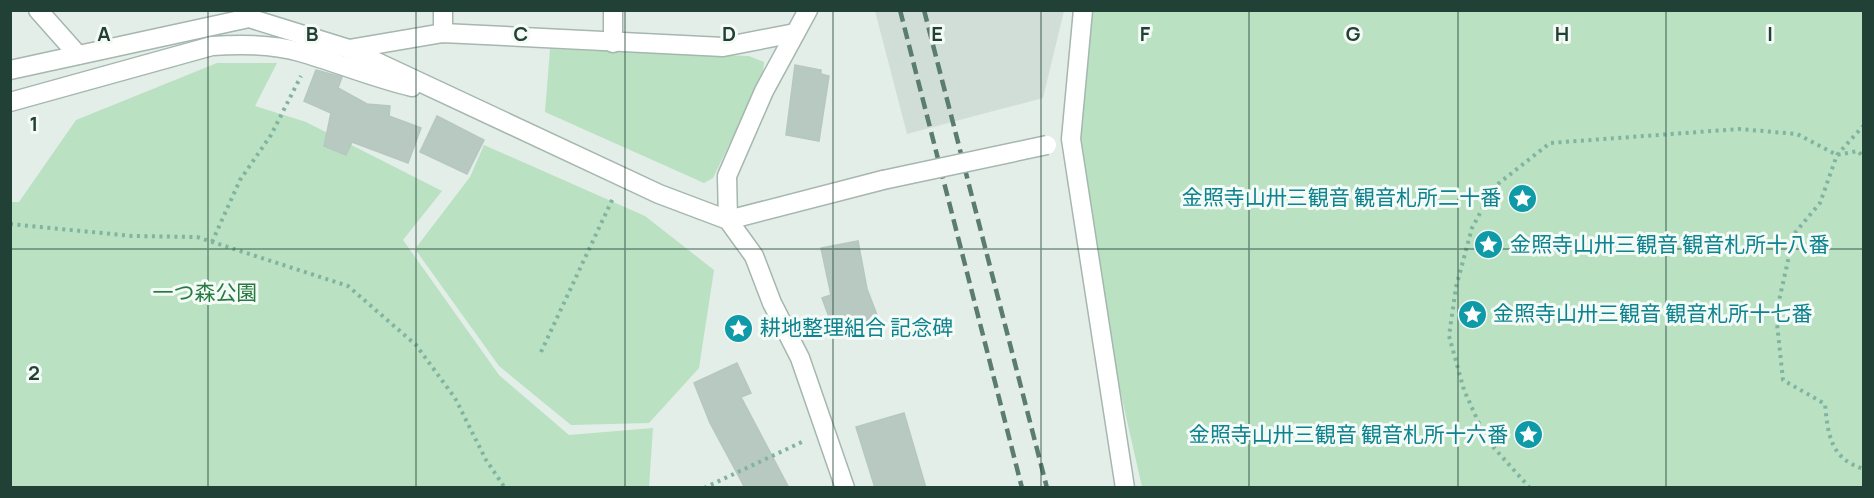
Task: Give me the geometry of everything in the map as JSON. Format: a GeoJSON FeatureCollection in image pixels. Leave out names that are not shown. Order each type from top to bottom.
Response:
{"type":"FeatureCollection","features":[{"type":"Feature","properties":{"kind":"street"},"geometry":{"type":"LineString","coordinates":[[38,10],[78,55]]}},
{"type":"Feature","properties":{"kind":"street"},"geometry":{"type":"LineString","coordinates":[[443,10],[443,33]]}},
{"type":"Feature","properties":{"kind":"street"},"geometry":{"type":"LineString","coordinates":[[613,10],[613,43]]}},
{"type":"Feature","properties":{"kind":"street"},"geometry":{"type":"LineString","coordinates":[[728,220],[727,176],[764,92],[808,10]]}},
{"type":"Feature","properties":{"kind":"street"},"geometry":{"type":"LineString","coordinates":[[1083,10],[1071,139],[1125,488]]}},
{"type":"Feature","properties":{"kind":"street"},"geometry":{"type":"LineString","coordinates":[[10,70],[250,14],[349,49],[659,194],[728,220],[754,256],[772,303],[800,358],[845,488]]}},
{"type":"Feature","properties":{"kind":"street"},"geometry":{"type":"LineString","coordinates":[[349,49],[443,33],[723,47],[795,33]]}},
{"type":"Feature","properties":{"kind":"street"},"geometry":{"type":"LineString","coordinates":[[10,102],[212,46],[243,44],[298,51],[377,79],[452,97]]}},
{"type":"Feature","properties":{"kind":"street"},"geometry":{"type":"LineString","coordinates":[[728,220],[883,180],[1071,139]]}},
{"type":"Feature","properties":{"kind":"path"},"geometry":{"type":"LineString","coordinates":[[212,242],[240,180],[271,135],[311,56]]}},
{"type":"Feature","properties":{"kind":"path"},"geometry":{"type":"LineString","coordinates":[[1863,125],[1837,155],[1820,203],[1794,234],[1776,314],[1783,380],[1825,404],[1829,439],[1848,465],[1863,469]]}},
{"type":"Feature","properties":{"kind":"path"},"geometry":{"type":"LineString","coordinates":[[1530,488],[1486,439],[1464,390],[1449,336],[1456,287],[1472,228],[1494,187],[1550,143],[1739,129],[1797,134],[1837,155],[1858,151],[1863,158]]}},
{"type":"Feature","properties":{"kind":"path"},"geometry":{"type":"LineString","coordinates":[[541,352],[623,177]]}},
{"type":"Feature","properties":{"kind":"path"},"geometry":{"type":"LineString","coordinates":[[10,224],[132,236],[196,237],[348,286],[416,345],[455,398],[486,460],[505,488]]}},
{"type":"Feature","properties":{"kind":"path"},"geometry":{"type":"LineString","coordinates":[[704,488],[825,432]]}},
{"type":"Feature","properties":{"kind":"shaded area"},"geometry":{"type":"Polygon","coordinates":[[[875,11],[1064,11],[1043,98],[907,134],[875,11]]]}},
{"type":"Feature","properties":{"kind":"green space"},"geometry":{"type":"Polygon","coordinates":[[[1088,11],[1863,11],[1863,487],[1142,487],[1104,319],[1069,67],[1088,11]]]}},
{"type":"Feature","properties":{"kind":"green space"},"geometry":{"type":"Polygon","coordinates":[[[550,49],[749,56],[764,62],[763,74],[713,178],[704,183],[545,112],[550,49]]]}},
{"type":"Feature","properties":{"kind":"green space","name":"一つ森公園"},"geometry":{"type":"Polygon","coordinates":[[[217,63],[277,63],[255,106],[306,122],[442,191],[403,240],[499,375],[569,435],[653,428],[649,487],[11,488],[11,202],[19,202],[76,120],[217,63]]]}},
{"type":"Feature","properties":{"kind":"green space"},"geometry":{"type":"Polygon","coordinates":[[[484,145],[645,216],[714,270],[699,368],[649,423],[571,425],[499,366],[415,249],[470,177],[484,145]]]}},
{"type":"Feature","properties":{"kind":"building"},"geometry":{"type":"Polygon","coordinates":[[[795,65],[821,70],[821,74],[829,76],[819,141],[786,135],[795,65]]]}},
{"type":"Feature","properties":{"kind":"building"},"geometry":{"type":"Polygon","coordinates":[[[316,70],[342,77],[338,88],[367,104],[390,106],[389,116],[421,128],[408,163],[352,142],[346,155],[324,146],[331,113],[304,101],[316,70]]]}},
{"type":"Feature","properties":{"kind":"building"},"geometry":{"type":"Polygon","coordinates":[[[437,116],[484,140],[467,174],[420,152],[437,116]]]}},
{"type":"Feature","properties":{"kind":"building"},"geometry":{"type":"Polygon","coordinates":[[[858,241],[867,289],[879,320],[836,336],[822,298],[831,295],[821,248],[858,241]]]}},
{"type":"Feature","properties":{"kind":"building"},"geometry":{"type":"Polygon","coordinates":[[[737,363],[751,393],[741,397],[789,488],[745,488],[710,423],[694,383],[737,363]]]}},
{"type":"Feature","properties":{"kind":"building"},"geometry":{"type":"Polygon","coordinates":[[[904,413],[926,488],[875,488],[856,427],[904,413]]]}},
{"type":"Feature","properties":{"kind":"railway"},"geometry":{"type":"LineString","coordinates":[[900,10],[1022,488]]}},
{"type":"Feature","properties":{"kind":"railway"},"geometry":{"type":"LineString","coordinates":[[924,10],[1047,488]]}},
{"type":"Feature","properties":{"kind":"place","name":"金照寺山卅三観音 観音札所二十番"},"geometry":{"type":"Point","coordinates":[1522,198]}},
{"type":"Feature","properties":{"kind":"place","name":"金照寺山卅三観音 観音札所十八番"},"geometry":{"type":"Point","coordinates":[1489,245]}},
{"type":"Feature","properties":{"kind":"place","name":"金照寺山卅三観音 観音札所十七番"},"geometry":{"type":"Point","coordinates":[1472,314]}},
{"type":"Feature","properties":{"kind":"place","name":"耕地整理組合 記念碑"},"geometry":{"type":"Point","coordinates":[739,328]}},
{"type":"Feature","properties":{"kind":"place","name":"金照寺山卅三観音 観音札所十六番"},"geometry":{"type":"Point","coordinates":[1529,435]}}]}
